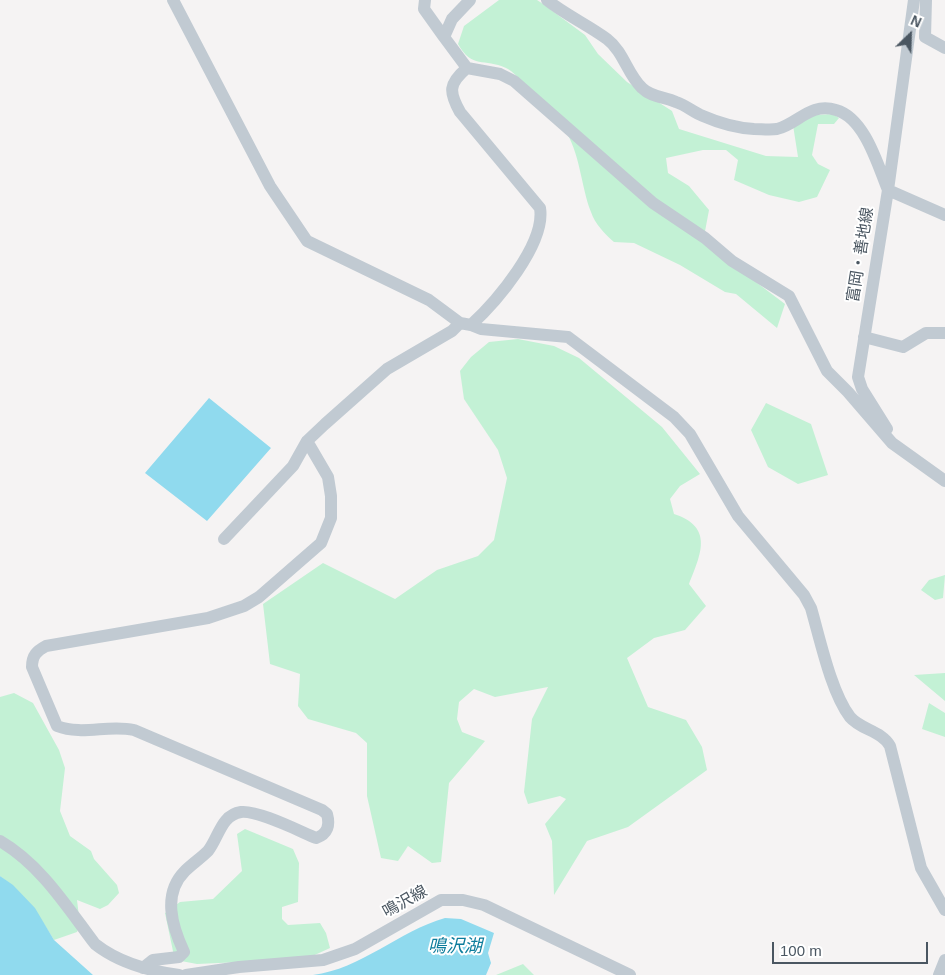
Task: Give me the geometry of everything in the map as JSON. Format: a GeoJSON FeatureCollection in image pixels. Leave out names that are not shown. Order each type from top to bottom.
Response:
{"type":"FeatureCollection","features":[{"type":"Feature","properties":{"kind":"street"},"geometry":{"type":"LineString","coordinates":[[173,0],[270,186],[307,241],[429,300],[465,324],[482,329],[568,337],[674,417],[690,434],[738,516],[804,595],[811,608],[839,700],[844,708],[854,722],[882,737],[890,746],[921,868],[945,910]]}},
{"type":"Feature","properties":{"kind":"street"},"geometry":{"type":"LineString","coordinates":[[425,0],[424,9],[467,68],[500,74],[514,81],[653,203],[705,238],[732,260],[789,296],[827,371],[848,392],[892,443],[945,481]]}},
{"type":"Feature","properties":{"kind":"street"},"geometry":{"type":"LineString","coordinates":[[444,37],[452,19],[470,0]]}},
{"type":"Feature","properties":{"kind":"street"},"geometry":{"type":"LineString","coordinates":[[547,0],[562,12],[607,39],[618,50],[641,88],[652,95],[677,102],[702,116],[742,128],[763,130],[778,128],[805,112],[820,109],[836,110],[860,127],[872,150],[888,190],[945,215]]}},
{"type":"Feature","properties":{"kind":"street","name":"富岡・善地線"},"geometry":{"type":"LineString","coordinates":[[892,443],[886,426],[862,390],[858,377],[888,190],[914,0]]}},
{"type":"Feature","properties":{"kind":"street"},"geometry":{"type":"LineString","coordinates":[[926,0],[925,37],[945,48]]}},
{"type":"Feature","properties":{"kind":"street"},"geometry":{"type":"LineString","coordinates":[[224,539],[293,466],[306,440],[387,369],[489,308],[523,260],[537,234],[541,215],[540,208],[460,112],[452,97],[451,87],[457,76],[467,68]]}},
{"type":"Feature","properties":{"kind":"street"},"geometry":{"type":"LineString","coordinates":[[864,337],[903,347],[926,333],[945,333]]}},
{"type":"Feature","properties":{"kind":"street"},"geometry":{"type":"LineString","coordinates":[[143,968],[153,960],[179,958],[184,952],[176,935],[170,903],[174,885],[184,872],[208,850],[228,817],[241,812],[257,813],[316,838],[323,836],[328,830],[327,814],[322,810],[134,730],[123,728],[78,732],[57,726],[32,666],[32,659],[36,651],[46,646],[208,618],[244,606],[259,597],[321,543],[331,518],[332,496],[328,477],[306,440]]}},
{"type":"Feature","properties":{"kind":"street"},"geometry":{"type":"LineString","coordinates":[[0,841],[17,851],[38,872],[95,944],[103,951],[143,968],[179,975]]}},
{"type":"Feature","properties":{"kind":"street","name":"鳴沢線"},"geometry":{"type":"LineString","coordinates":[[186,975],[239,967],[323,960],[355,949],[441,900],[463,900],[484,905],[630,975]]}},
{"type":"Feature","properties":{"kind":"street"},"geometry":{"type":"LineString","coordinates":[[939,975],[945,960]]}},
{"type":"Feature","properties":{"kind":"green space"},"geometry":{"type":"Polygon","coordinates":[[[499,0],[537,0],[543,4],[585,35],[598,54],[627,82],[672,111],[679,129],[766,156],[798,157],[793,125],[814,115],[833,114],[839,118],[834,124],[818,124],[812,155],[818,164],[830,170],[817,197],[799,202],[769,195],[734,180],[738,160],[726,150],[703,150],[666,158],[668,173],[689,186],[709,210],[703,242],[785,304],[777,328],[736,294],[725,292],[680,265],[634,243],[614,242],[595,221],[574,148],[564,129],[536,96],[511,71],[498,65],[479,62],[468,57],[458,44],[464,26],[499,0]]]}},
{"type":"Feature","properties":{"kind":"green space"},"geometry":{"type":"Polygon","coordinates":[[[518,339],[554,346],[579,358],[662,427],[700,474],[680,486],[670,499],[674,514],[695,526],[699,534],[700,552],[689,584],[706,606],[685,630],[654,638],[627,658],[648,707],[686,720],[702,747],[707,770],[628,827],[587,841],[554,895],[552,841],[545,824],[566,799],[560,796],[528,804],[524,792],[532,719],[548,687],[495,697],[474,689],[459,702],[457,719],[462,732],[485,741],[449,783],[441,862],[432,863],[408,846],[398,861],[381,858],[367,796],[367,743],[356,733],[308,719],[298,706],[300,674],[270,664],[263,604],[323,563],[395,599],[437,570],[478,556],[494,540],[507,478],[498,450],[464,399],[460,371],[471,357],[489,342],[518,339]]]}},
{"type":"Feature","properties":{"kind":"green space"},"geometry":{"type":"Polygon","coordinates":[[[766,403],[811,424],[828,475],[798,484],[768,467],[751,430],[766,403]]]}},
{"type":"Feature","properties":{"kind":"green space"},"geometry":{"type":"Polygon","coordinates":[[[945,575],[943,598],[935,600],[921,590],[929,580],[945,575]]]}},
{"type":"Feature","properties":{"kind":"green space"},"geometry":{"type":"Polygon","coordinates":[[[945,673],[945,701],[914,675],[945,673]]]}},
{"type":"Feature","properties":{"kind":"green space"},"geometry":{"type":"Polygon","coordinates":[[[14,693],[33,703],[59,750],[65,768],[60,811],[70,836],[91,851],[94,859],[117,885],[119,893],[108,905],[100,909],[77,900],[80,925],[77,932],[54,940],[30,905],[0,876],[0,697],[14,693]]]}},
{"type":"Feature","properties":{"kind":"green space"},"geometry":{"type":"Polygon","coordinates":[[[929,703],[945,713],[945,737],[922,729],[929,703]]]}},
{"type":"Feature","properties":{"kind":"green space"},"geometry":{"type":"Polygon","coordinates":[[[245,829],[293,849],[299,863],[298,902],[282,907],[282,919],[288,925],[320,923],[326,933],[330,948],[306,959],[197,964],[181,961],[174,956],[165,913],[180,902],[213,899],[242,871],[237,834],[245,829]]]}},
{"type":"Feature","properties":{"kind":"green space"},"geometry":{"type":"Polygon","coordinates":[[[523,964],[534,975],[496,975],[523,964]]]}},
{"type":"Feature","properties":{"kind":"water"},"geometry":{"type":"Polygon","coordinates":[[[209,398],[271,448],[207,521],[145,473],[209,398]]]}},
{"type":"Feature","properties":{"kind":"water"},"geometry":{"type":"Polygon","coordinates":[[[0,876],[13,885],[35,908],[54,940],[93,975],[0,975],[0,876]]]}},
{"type":"Feature","properties":{"kind":"water","name":"鳴沢湖"},"geometry":{"type":"Polygon","coordinates":[[[445,918],[461,919],[494,933],[488,953],[491,963],[486,975],[313,975],[331,971],[364,958],[428,924],[445,918]]]}}]}
